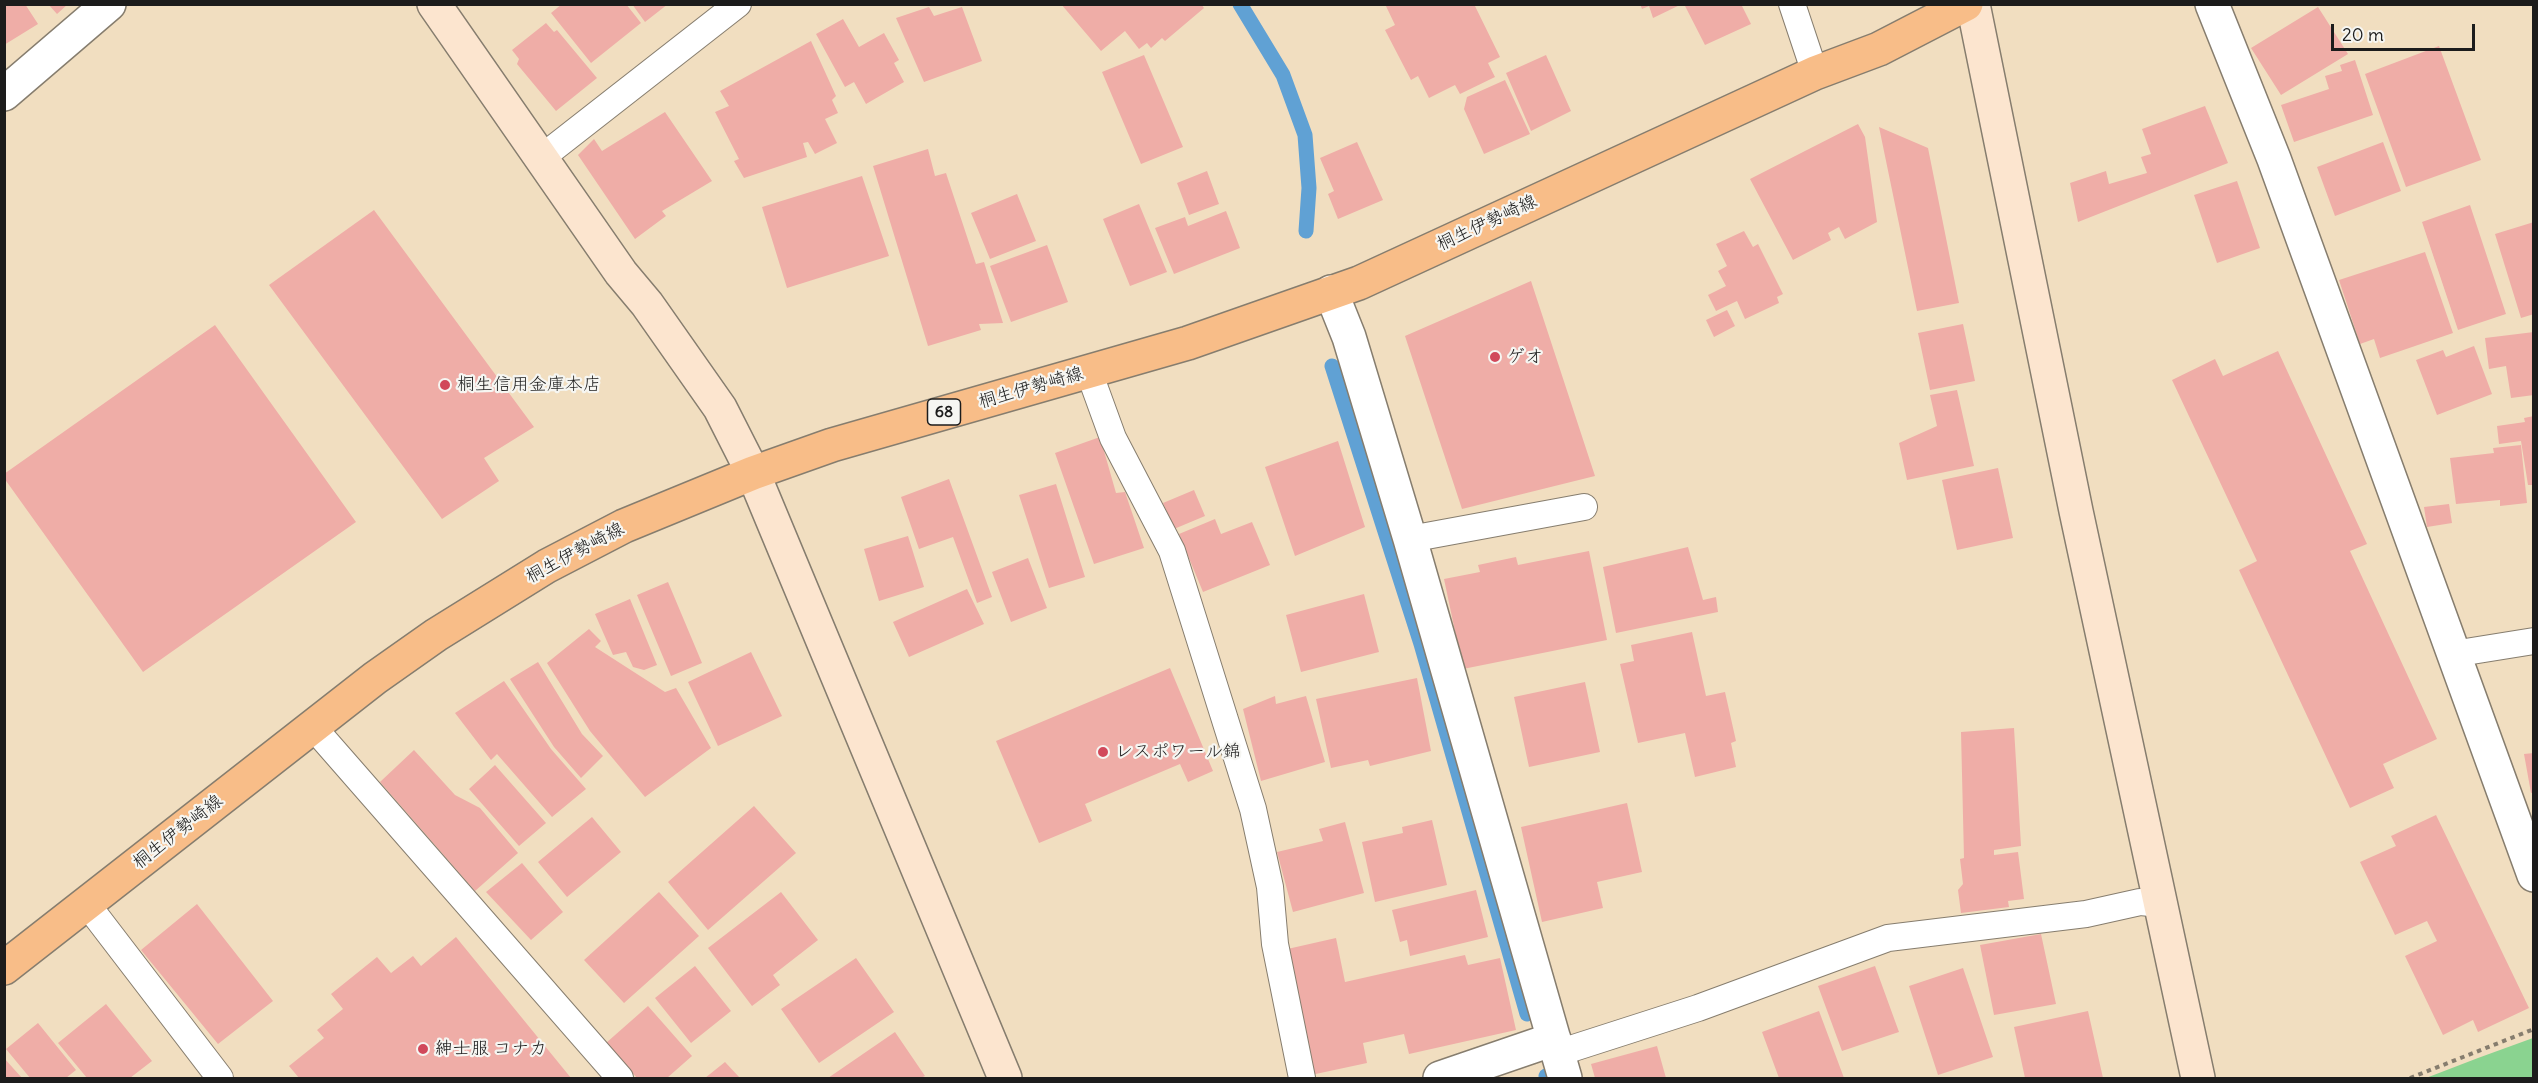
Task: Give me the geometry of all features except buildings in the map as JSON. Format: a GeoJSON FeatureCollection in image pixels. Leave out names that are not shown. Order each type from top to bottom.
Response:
{"type":"FeatureCollection","features":[{"type":"Feature","properties":{"kind":"main road","name":"桐生伊勢崎線"},"geometry":{"type":"LineString","coordinates":[[4,968],[435,635],[547,566],[663,508],[753,473],[876,431],[1188,343],[1359,283],[1815,73],[1879,49],[1966,4]]}},
{"type":"Feature","properties":{"kind":"street"},"geometry":{"type":"LineString","coordinates":[[4,94],[109,4]]}},
{"type":"Feature","properties":{"kind":"street"},"geometry":{"type":"LineString","coordinates":[[434,4],[720,408],[753,473],[1005,1078]]}},
{"type":"Feature","properties":{"kind":"street"},"geometry":{"type":"LineString","coordinates":[[1973,4],[2071,488],[2198,1078]]}},
{"type":"Feature","properties":{"kind":"street"},"geometry":{"type":"LineString","coordinates":[[2212,4],[2274,159],[2534,875]]}},
{"type":"Feature","properties":{"kind":"street"},"geometry":{"type":"LineString","coordinates":[[1331,292],[1349,337],[1410,539],[1559,1057],[1440,1078]]}},
{"type":"Feature","properties":{"kind":"lane"},"geometry":{"type":"LineString","coordinates":[[542,158],[738,4]]}},
{"type":"Feature","properties":{"kind":"lane"},"geometry":{"type":"LineString","coordinates":[[1792,4],[1815,73]]}},
{"type":"Feature","properties":{"kind":"lane"},"geometry":{"type":"LineString","coordinates":[[1089,372],[1113,438],[1172,551],[1253,809],[1270,887],[1275,944],[1302,1078]]}},
{"type":"Feature","properties":{"kind":"lane"},"geometry":{"type":"LineString","coordinates":[[1410,539],[1584,507]]}},
{"type":"Feature","properties":{"kind":"lane"},"geometry":{"type":"LineString","coordinates":[[2454,654],[2534,641]]}},
{"type":"Feature","properties":{"kind":"lane"},"geometry":{"type":"LineString","coordinates":[[313,727],[620,1078]]}},
{"type":"Feature","properties":{"kind":"lane"},"geometry":{"type":"LineString","coordinates":[[1559,1057],[1888,938],[2075,915],[2140,902],[2162,904]]}},
{"type":"Feature","properties":{"kind":"lane"},"geometry":{"type":"LineString","coordinates":[[87,903],[220,1078]]}},
{"type":"Feature","properties":{"kind":"path"},"geometry":{"type":"LineString","coordinates":[[2410,1078],[2534,1029]]}},
{"type":"Feature","properties":{"kind":"green space"},"geometry":{"type":"Polygon","coordinates":[[[2533,1038],[2533,1078],[2426,1078],[2478,1058],[2533,1038]]]}},
{"type":"Feature","properties":{"kind":"waterway"},"geometry":{"type":"LineString","coordinates":[[1240,4],[1283,75],[1305,135],[1309,188],[1306,231]]}},
{"type":"Feature","properties":{"kind":"waterway"},"geometry":{"type":"LineString","coordinates":[[1332,366],[1421,644],[1527,1014]]}},
{"type":"Feature","properties":{"kind":"place","name":"ゲオ"},"geometry":{"type":"Point","coordinates":[1495,357]}},
{"type":"Feature","properties":{"kind":"place","name":"桐生信用金庫本店"},"geometry":{"type":"Point","coordinates":[445,385]}},
{"type":"Feature","properties":{"kind":"place","name":"レスポワール錦"},"geometry":{"type":"Point","coordinates":[1103,752]}},
{"type":"Feature","properties":{"kind":"place","name":"紳士服 コナカ"},"geometry":{"type":"Point","coordinates":[423,1049]}}]}
